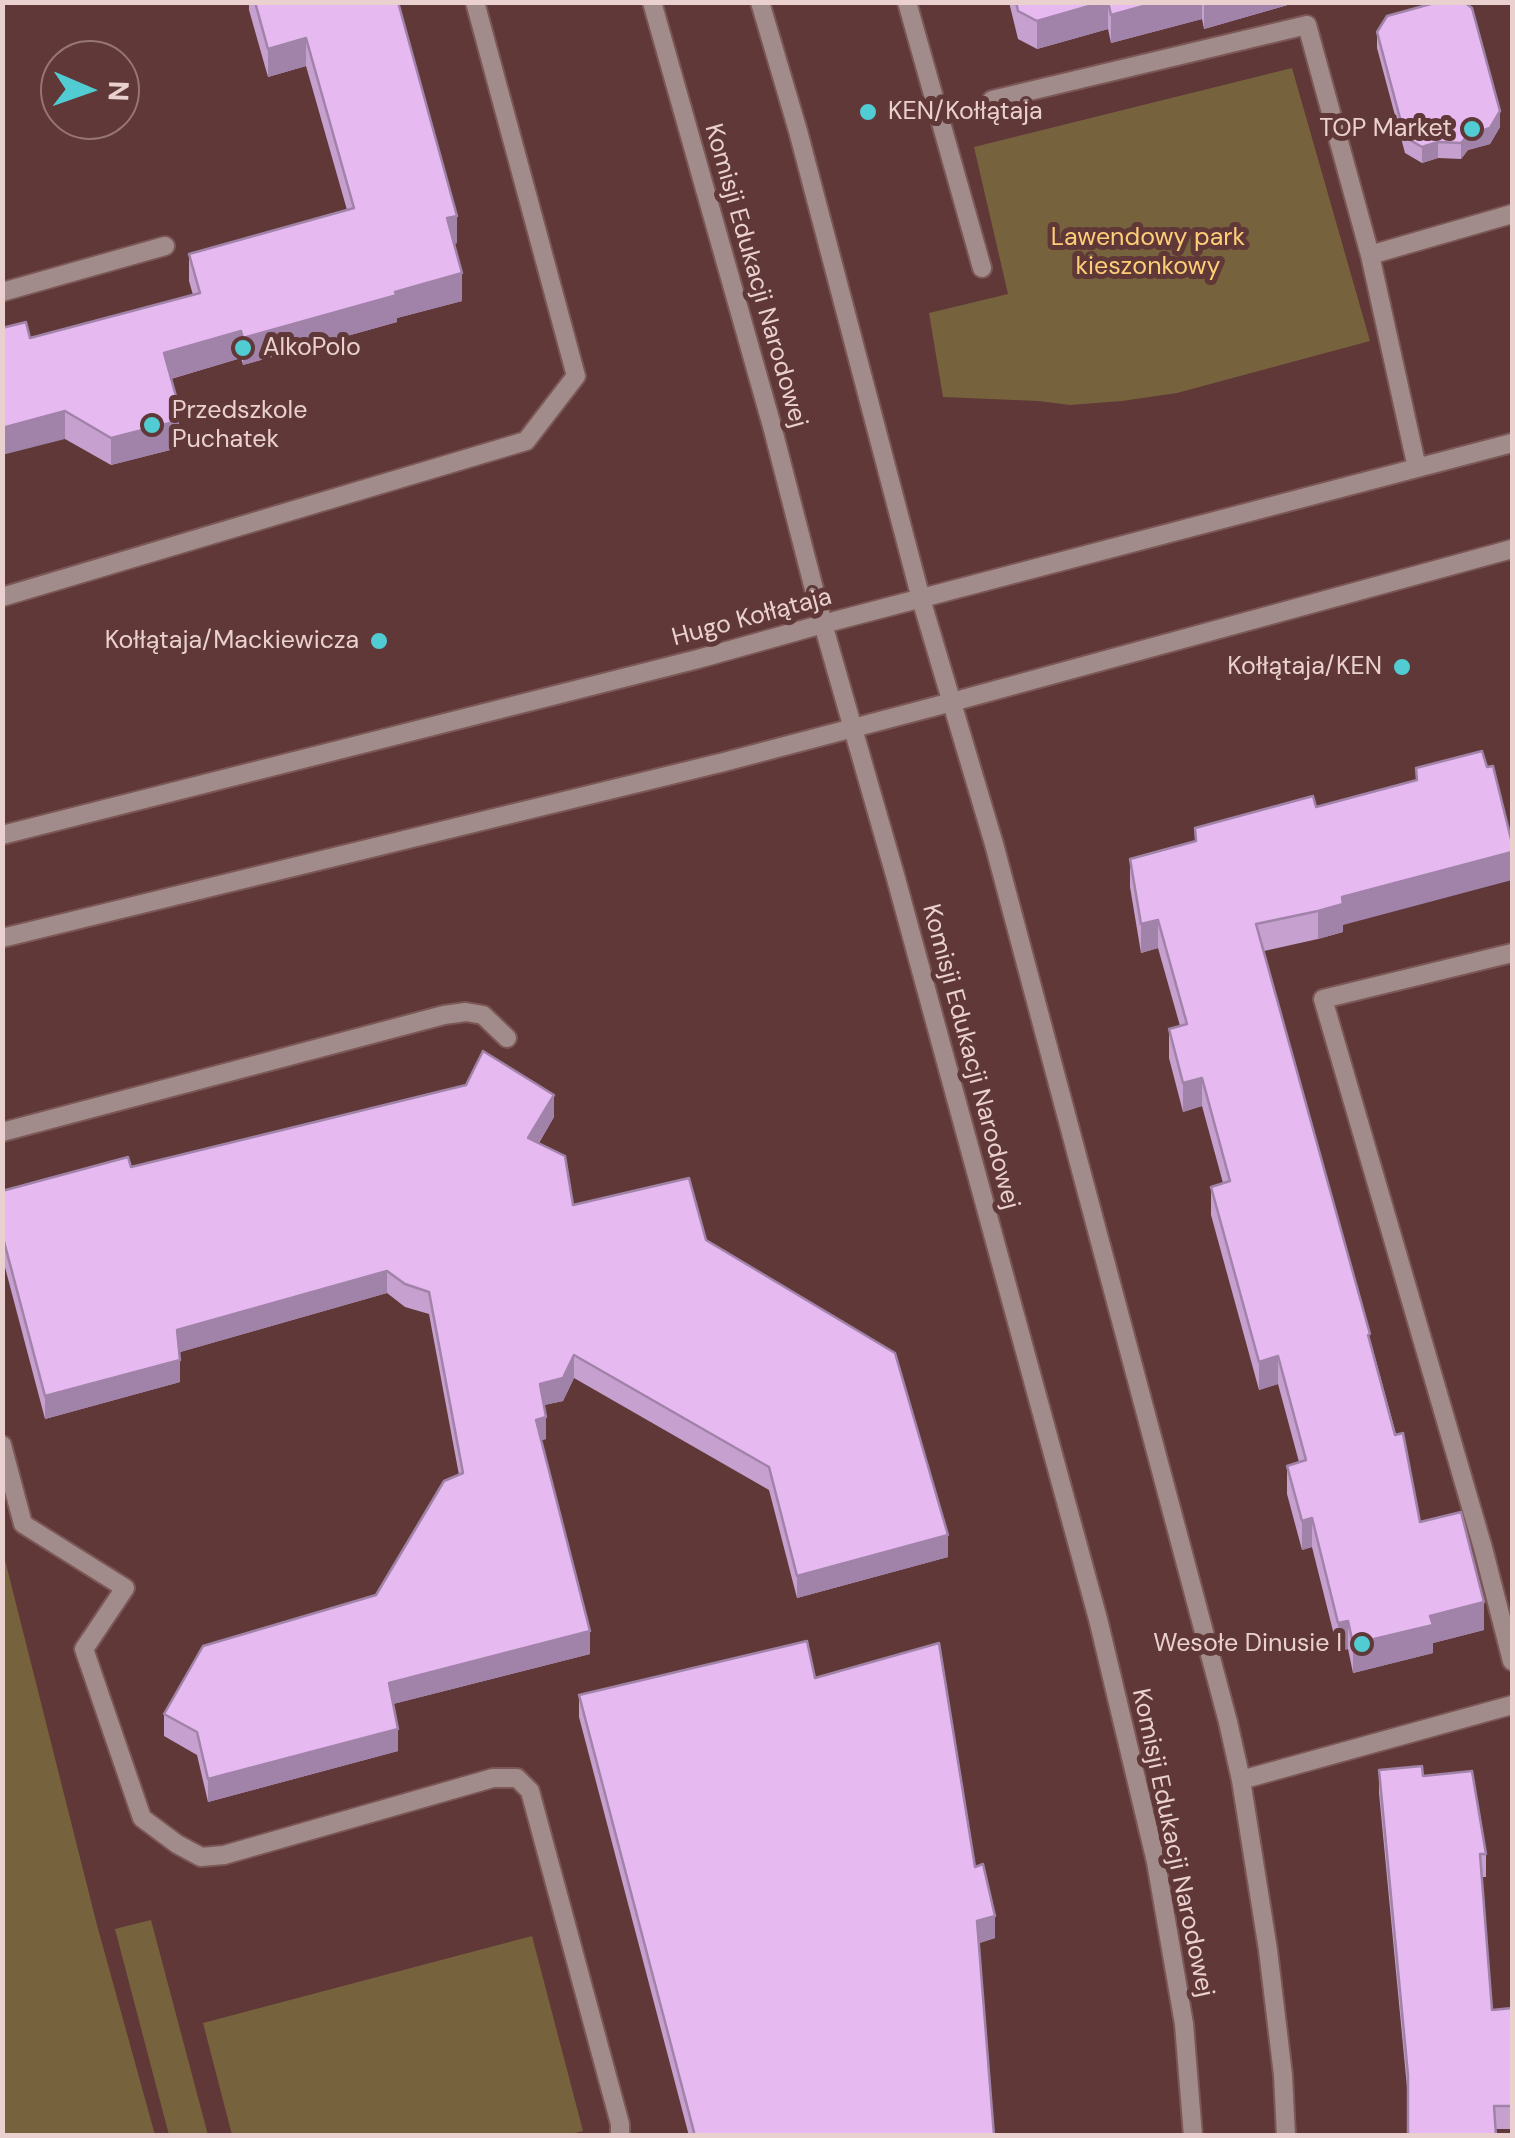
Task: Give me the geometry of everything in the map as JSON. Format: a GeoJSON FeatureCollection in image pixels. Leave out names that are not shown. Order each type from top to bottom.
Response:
{"type":"FeatureCollection","features":[{"type":"Feature","properties":{"kind":"street"},"geometry":{"type":"LineString","coordinates":[[2,596],[526,441],[576,376],[475,2]]}},
{"type":"Feature","properties":{"kind":"street","name":"Komisji Edukacji Narodowej"},"geometry":{"type":"LineString","coordinates":[[652,2],[767,408],[1102,1638],[1156,1862],[1184,2024],[1193,2136]]}},
{"type":"Feature","properties":{"kind":"street"},"geometry":{"type":"LineString","coordinates":[[760,2],[921,599],[994,844],[1241,1780],[1274,1989],[1286,2136]]}},
{"type":"Feature","properties":{"kind":"street"},"geometry":{"type":"LineString","coordinates":[[907,2],[982,268]]}},
{"type":"Feature","properties":{"kind":"street"},"geometry":{"type":"LineString","coordinates":[[992,100],[1307,25],[1370,255],[1417,468]]}},
{"type":"Feature","properties":{"kind":"street"},"geometry":{"type":"LineString","coordinates":[[1370,255],[1512,214]]}},
{"type":"Feature","properties":{"kind":"street"},"geometry":{"type":"LineString","coordinates":[[2,292],[165,246]]}},
{"type":"Feature","properties":{"kind":"street","name":"Hugo Kołłątaja"},"geometry":{"type":"LineString","coordinates":[[2,835],[698,660],[1512,443]]}},
{"type":"Feature","properties":{"kind":"street"},"geometry":{"type":"LineString","coordinates":[[2,938],[852,729],[1512,549]]}},
{"type":"Feature","properties":{"kind":"street"},"geometry":{"type":"LineString","coordinates":[[1512,954],[1323,998],[1483,1548],[1512,1661]]}},
{"type":"Feature","properties":{"kind":"street"},"geometry":{"type":"LineString","coordinates":[[2,1132],[444,1015],[466,1012],[483,1016],[507,1038]]}},
{"type":"Feature","properties":{"kind":"street"},"geometry":{"type":"LineString","coordinates":[[2,1446],[24,1524],[125,1588],[84,1649],[142,1818],[177,1844],[200,1857],[224,1855],[493,1778],[517,1778],[530,1791],[620,2124],[620,2136]]}},
{"type":"Feature","properties":{"kind":"street"},"geometry":{"type":"LineString","coordinates":[[1241,1780],[1512,1705]]}},
{"type":"Feature","properties":{"kind":"green space","name":"Lawendowy park kieszonkowy"},"geometry":{"type":"Polygon","coordinates":[[[1292,68],[1370,341],[1177,393],[1122,401],[1070,405],[943,397],[929,313],[1008,294],[974,147],[1292,68]]]}},
{"type":"Feature","properties":{"kind":"green space"},"geometry":{"type":"Polygon","coordinates":[[[3,1552],[97,1925],[155,2135],[3,2135],[3,1552]]]}},
{"type":"Feature","properties":{"kind":"green space"},"geometry":{"type":"Polygon","coordinates":[[[151,1920],[208,2135],[169,2135],[115,1929],[151,1920]]]}},
{"type":"Feature","properties":{"kind":"green space"},"geometry":{"type":"Polygon","coordinates":[[[532,1936],[583,2131],[564,2136],[232,2135],[203,2023],[532,1936]]]}},
{"type":"Feature","properties":{"kind":"building"},"geometry":{"type":"Polygon","coordinates":[[[255,2],[398,2],[457,216],[447,218],[462,273],[243,338],[241,331],[164,353],[179,407],[170,423],[111,438],[65,411],[2,428],[2,328],[26,322],[30,338],[200,293],[189,254],[354,208],[306,38],[268,49],[255,2]]]}},
{"type":"Feature","properties":{"kind":"building"},"geometry":{"type":"Polygon","coordinates":[[[1016,2],[1103,2],[1037,21],[1018,11],[1016,2]]]}},
{"type":"Feature","properties":{"kind":"building"},"geometry":{"type":"Polygon","coordinates":[[[1108,2],[1158,2],[1111,15],[1108,2]]]}},
{"type":"Feature","properties":{"kind":"building"},"geometry":{"type":"Polygon","coordinates":[[[1438,2],[1464,2],[1472,8],[1500,111],[1490,128],[1468,135],[1461,143],[1438,142],[1422,147],[1405,137],[1377,32],[1387,16],[1438,2]]]}},
{"type":"Feature","properties":{"kind":"building"},"geometry":{"type":"Polygon","coordinates":[[[1482,751],[1487,767],[1493,766],[1512,852],[1342,897],[1343,904],[1256,924],[1395,1435],[1403,1433],[1420,1522],[1461,1512],[1484,1602],[1430,1616],[1433,1625],[1353,1644],[1348,1621],[1338,1623],[1312,1518],[1302,1521],[1287,1466],[1306,1460],[1278,1356],[1259,1362],[1211,1187],[1230,1181],[1202,1078],[1183,1083],[1169,1029],[1187,1024],[1158,920],[1141,924],[1130,859],[1196,841],[1195,828],[1313,796],[1316,807],[1417,780],[1416,768],[1482,751]]]}},
{"type":"Feature","properties":{"kind":"building"},"geometry":{"type":"Polygon","coordinates":[[[483,1051],[554,1095],[528,1138],[565,1156],[573,1205],[689,1178],[706,1240],[895,1353],[948,1535],[797,1576],[769,1467],[574,1355],[563,1378],[540,1384],[546,1417],[536,1420],[590,1631],[389,1683],[398,1729],[208,1779],[197,1732],[164,1714],[203,1646],[376,1595],[444,1481],[463,1473],[429,1292],[405,1284],[387,1271],[177,1330],[180,1360],[45,1396],[2,1234],[2,1191],[128,1157],[131,1167],[466,1085],[483,1051]]]}},
{"type":"Feature","properties":{"kind":"building"},"geometry":{"type":"Polygon","coordinates":[[[807,1641],[815,1678],[939,1643],[975,1867],[983,1864],[995,1916],[977,1921],[994,2136],[695,2136],[579,1695],[807,1641]]]}},
{"type":"Feature","properties":{"kind":"building"},"geometry":{"type":"Polygon","coordinates":[[[1422,1766],[1423,1776],[1472,1771],[1486,1854],[1480,1854],[1492,2010],[1512,2008],[1512,2106],[1494,2106],[1496,2136],[1408,2136],[1408,2075],[1379,1770],[1422,1766]]]}},
{"type":"Feature","properties":{"kind":"place","name":"KEN/Kołłątaja"},"geometry":{"type":"Point","coordinates":[868,112]}},
{"type":"Feature","properties":{"kind":"place","name":"TOP Market"},"geometry":{"type":"Point","coordinates":[1472,129]}},
{"type":"Feature","properties":{"kind":"place","name":"AlkoPolo"},"geometry":{"type":"Point","coordinates":[243,348]}},
{"type":"Feature","properties":{"kind":"place","name":"Przedszkole Puchatek"},"geometry":{"type":"Point","coordinates":[152,425]}},
{"type":"Feature","properties":{"kind":"place","name":"Kołłątaja/Mackiewicza"},"geometry":{"type":"Point","coordinates":[379,641]}},
{"type":"Feature","properties":{"kind":"place","name":"Kołłątaja/KEN"},"geometry":{"type":"Point","coordinates":[1402,667]}},
{"type":"Feature","properties":{"kind":"place","name":"Wesołe Dinusie I"},"geometry":{"type":"Point","coordinates":[1362,1644]}}]}
